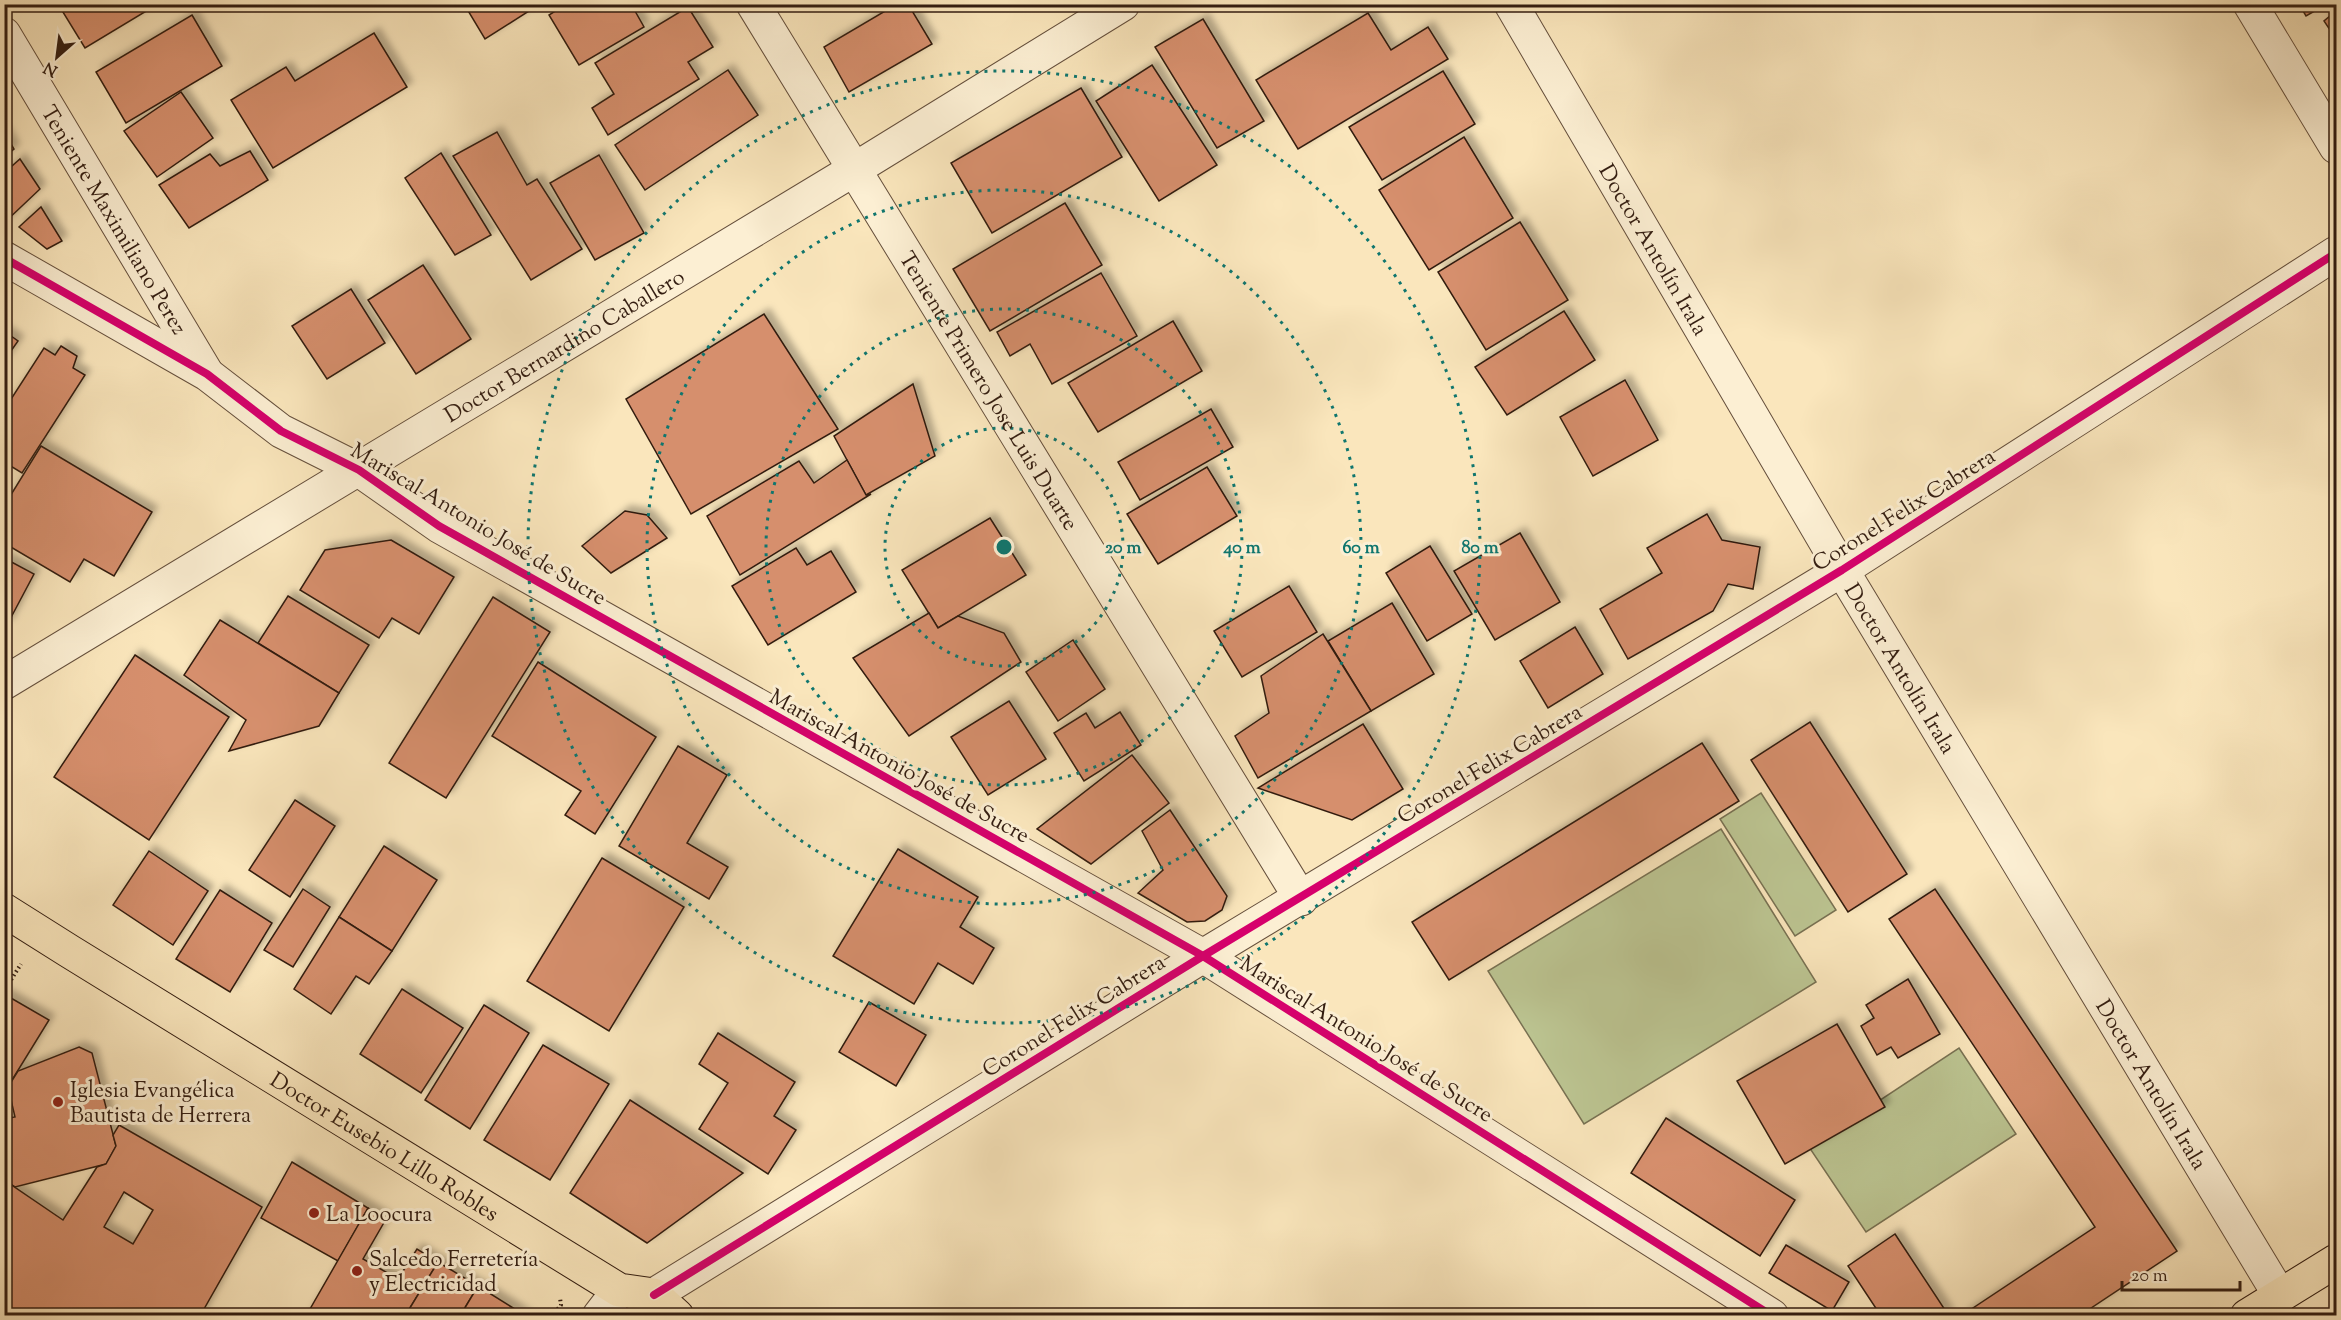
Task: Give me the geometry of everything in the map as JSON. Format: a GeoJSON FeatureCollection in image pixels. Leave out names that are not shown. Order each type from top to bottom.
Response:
{"type":"FeatureCollection","features":[{"type":"Feature","properties":{"kind":"main road","name":"Doctor Eusebio Lillo Robles"},"geometry":{"type":"LineString","coordinates":[[4,910],[620,1290],[666,1305]]}},
{"type":"Feature","properties":{"kind":"main road"},"geometry":{"type":"LineString","coordinates":[[2247,1316],[2337,1261]]}},
{"type":"Feature","properties":{"kind":"street","name":"Teniente Primero Jose Luis Duarte"},"geometry":{"type":"LineString","coordinates":[[753,4],[1301,899]]}},
{"type":"Feature","properties":{"kind":"street","name":"Doctor Bernardino Caballero"},"geometry":{"type":"LineString","coordinates":[[4,683],[359,470],[1123,4]]}},
{"type":"Feature","properties":{"kind":"street","name":"Doctor Antolín Irala"},"geometry":{"type":"LineString","coordinates":[[1511,4],[1842,570],[2280,1296]]}},
{"type":"Feature","properties":{"kind":"street"},"geometry":{"type":"LineString","coordinates":[[2250,4],[2337,147]]}},
{"type":"Feature","properties":{"kind":"street","name":"Teniente Maximiliano Perez"},"geometry":{"type":"LineString","coordinates":[[4,34],[207,374]]}},
{"type":"Feature","properties":{"kind":"street","name":"Coronel Felix Cabrera"},"geometry":{"type":"LineString","coordinates":[[666,1305],[1203,956],[1301,899],[1842,570],[2337,252]]}},
{"type":"Feature","properties":{"kind":"street","name":"Mariscal Antonio José de Sucre"},"geometry":{"type":"LineString","coordinates":[[4,258],[207,374],[281,431],[359,470],[439,526],[1203,956],[1772,1316]]}},
{"type":"Feature","properties":{"kind":"street"},"geometry":{"type":"LineString","coordinates":[[599,1316],[620,1290]]}},
{"type":"Feature","properties":{"kind":"path"},"geometry":{"type":"LineString","coordinates":[[4,991],[23,961]]}},
{"type":"Feature","properties":{"kind":"green space"},"geometry":{"type":"Polygon","coordinates":[[[1761,793],[1836,910],[1795,936],[1720,819],[1761,793]]]}},
{"type":"Feature","properties":{"kind":"green space"},"geometry":{"type":"Polygon","coordinates":[[[1721,829],[1816,982],[1584,1124],[1488,971],[1721,829]]]}},
{"type":"Feature","properties":{"kind":"green space"},"geometry":{"type":"Polygon","coordinates":[[[1959,1048],[2016,1134],[1866,1232],[1809,1147],[1959,1048]]]}},
{"type":"Feature","properties":{"kind":"building"},"geometry":{"type":"Polygon","coordinates":[[[58,4],[158,4],[85,48],[58,4]]]}},
{"type":"Feature","properties":{"kind":"building"},"geometry":{"type":"Polygon","coordinates":[[[464,4],[540,4],[485,39],[464,4]]]}},
{"type":"Feature","properties":{"kind":"building"},"geometry":{"type":"Polygon","coordinates":[[[566,4],[631,4],[644,27],[579,65],[549,15],[566,4]]]}},
{"type":"Feature","properties":{"kind":"building"},"geometry":{"type":"Polygon","coordinates":[[[897,4],[908,4],[932,44],[849,92],[824,47],[897,4]]]}},
{"type":"Feature","properties":{"kind":"building"},"geometry":{"type":"Polygon","coordinates":[[[2299,4],[2327,4],[2306,16],[2299,4]]]}},
{"type":"Feature","properties":{"kind":"building"},"geometry":{"type":"Polygon","coordinates":[[[688,7],[713,47],[688,62],[699,79],[608,135],[592,108],[614,94],[595,63],[688,7]]]}},
{"type":"Feature","properties":{"kind":"building"},"geometry":{"type":"Polygon","coordinates":[[[2336,11],[2336,39],[2324,21],[2336,11]]]}},
{"type":"Feature","properties":{"kind":"building"},"geometry":{"type":"Polygon","coordinates":[[[1368,13],[1391,50],[1428,27],[1448,59],[1298,149],[1256,80],[1368,13]]]}},
{"type":"Feature","properties":{"kind":"building"},"geometry":{"type":"Polygon","coordinates":[[[192,15],[222,66],[126,123],[96,72],[192,15]]]}},
{"type":"Feature","properties":{"kind":"building"},"geometry":{"type":"Polygon","coordinates":[[[1203,19],[1264,121],[1217,148],[1155,47],[1203,19]]]}},
{"type":"Feature","properties":{"kind":"building"},"geometry":{"type":"Polygon","coordinates":[[[374,33],[407,87],[273,168],[231,100],[286,67],[295,81],[374,33]]]}},
{"type":"Feature","properties":{"kind":"building"},"geometry":{"type":"Polygon","coordinates":[[[1152,65],[1217,165],[1159,201],[1096,101],[1152,65]]]}},
{"type":"Feature","properties":{"kind":"building"},"geometry":{"type":"Polygon","coordinates":[[[728,70],[758,115],[645,190],[615,145],[728,70]]]}},
{"type":"Feature","properties":{"kind":"building"},"geometry":{"type":"Polygon","coordinates":[[[1443,71],[1475,124],[1382,180],[1349,127],[1443,71]]]}},
{"type":"Feature","properties":{"kind":"building"},"geometry":{"type":"Polygon","coordinates":[[[1081,88],[1122,157],[992,233],[951,163],[1081,88]]]}},
{"type":"Feature","properties":{"kind":"building"},"geometry":{"type":"Polygon","coordinates":[[[181,92],[213,138],[157,177],[124,131],[181,92]]]}},
{"type":"Feature","properties":{"kind":"building"},"geometry":{"type":"Polygon","coordinates":[[[4,132],[14,149],[4,157],[4,132]]]}},
{"type":"Feature","properties":{"kind":"building"},"geometry":{"type":"Polygon","coordinates":[[[497,132],[527,185],[537,179],[582,249],[531,280],[453,156],[497,132]]]}},
{"type":"Feature","properties":{"kind":"building"},"geometry":{"type":"Polygon","coordinates":[[[1464,137],[1513,218],[1429,270],[1379,190],[1464,137]]]}},
{"type":"Feature","properties":{"kind":"building"},"geometry":{"type":"Polygon","coordinates":[[[250,151],[268,180],[189,228],[159,185],[210,154],[220,166],[250,151]]]}},
{"type":"Feature","properties":{"kind":"building"},"geometry":{"type":"Polygon","coordinates":[[[441,153],[491,235],[455,255],[405,178],[441,153]]]}},
{"type":"Feature","properties":{"kind":"building"},"geometry":{"type":"Polygon","coordinates":[[[599,155],[644,233],[595,260],[550,183],[599,155]]]}},
{"type":"Feature","properties":{"kind":"building"},"geometry":{"type":"Polygon","coordinates":[[[20,159],[40,189],[4,223],[4,173],[20,159]]]}},
{"type":"Feature","properties":{"kind":"building"},"geometry":{"type":"Polygon","coordinates":[[[1065,203],[1102,265],[990,331],[953,269],[1065,203]]]}},
{"type":"Feature","properties":{"kind":"building"},"geometry":{"type":"Polygon","coordinates":[[[41,207],[62,241],[47,249],[19,227],[41,207]]]}},
{"type":"Feature","properties":{"kind":"building"},"geometry":{"type":"Polygon","coordinates":[[[1520,222],[1568,300],[1486,350],[1438,272],[1520,222]]]}},
{"type":"Feature","properties":{"kind":"building"},"geometry":{"type":"Polygon","coordinates":[[[423,265],[471,339],[416,374],[368,300],[423,265]]]}},
{"type":"Feature","properties":{"kind":"building"},"geometry":{"type":"Polygon","coordinates":[[[1101,273],[1137,336],[1052,384],[1030,344],[1010,356],[997,332],[1101,273]]]}},
{"type":"Feature","properties":{"kind":"building"},"geometry":{"type":"Polygon","coordinates":[[[351,289],[385,343],[327,379],[292,326],[351,289]]]}},
{"type":"Feature","properties":{"kind":"building"},"geometry":{"type":"Polygon","coordinates":[[[1564,311],[1595,360],[1507,415],[1475,367],[1564,311]]]}},
{"type":"Feature","properties":{"kind":"building"},"geometry":{"type":"Polygon","coordinates":[[[764,314],[838,429],[691,514],[626,399],[764,314]]]}},
{"type":"Feature","properties":{"kind":"building"},"geometry":{"type":"Polygon","coordinates":[[[1173,321],[1202,371],[1098,432],[1068,383],[1173,321]]]}},
{"type":"Feature","properties":{"kind":"building"},"geometry":{"type":"Polygon","coordinates":[[[4,331],[18,341],[4,361],[4,331]]]}},
{"type":"Feature","properties":{"kind":"building"},"geometry":{"type":"Polygon","coordinates":[[[61,346],[77,356],[73,368],[85,375],[22,473],[4,462],[4,410],[44,348],[55,355],[61,346]]]}},
{"type":"Feature","properties":{"kind":"building"},"geometry":{"type":"Polygon","coordinates":[[[1625,380],[1658,440],[1593,476],[1560,417],[1625,380]]]}},
{"type":"Feature","properties":{"kind":"building"},"geometry":{"type":"Polygon","coordinates":[[[913,384],[935,456],[866,495],[834,436],[913,384]]]}},
{"type":"Feature","properties":{"kind":"building"},"geometry":{"type":"Polygon","coordinates":[[[1211,409],[1233,447],[1140,500],[1118,462],[1211,409]]]}},
{"type":"Feature","properties":{"kind":"building"},"geometry":{"type":"Polygon","coordinates":[[[41,446],[152,512],[114,576],[84,559],[70,582],[4,543],[4,506],[41,446]]]}},
{"type":"Feature","properties":{"kind":"building"},"geometry":{"type":"Polygon","coordinates":[[[847,460],[866,495],[871,494],[740,575],[707,516],[799,461],[814,483],[847,460]]]}},
{"type":"Feature","properties":{"kind":"building"},"geometry":{"type":"Polygon","coordinates":[[[1207,467],[1237,516],[1158,564],[1127,514],[1207,467]]]}},
{"type":"Feature","properties":{"kind":"building"},"geometry":{"type":"Polygon","coordinates":[[[625,511],[647,515],[667,538],[611,573],[582,546],[625,511]]]}},
{"type":"Feature","properties":{"kind":"building"},"geometry":{"type":"Polygon","coordinates":[[[1707,514],[1722,540],[1760,547],[1753,589],[1728,584],[1713,611],[1628,659],[1600,609],[1662,573],[1647,548],[1707,514]]]}},
{"type":"Feature","properties":{"kind":"building"},"geometry":{"type":"Polygon","coordinates":[[[990,518],[1026,575],[938,628],[902,570],[990,518]]]}},
{"type":"Feature","properties":{"kind":"building"},"geometry":{"type":"Polygon","coordinates":[[[1520,533],[1560,602],[1495,640],[1454,571],[1520,533]]]}},
{"type":"Feature","properties":{"kind":"building"},"geometry":{"type":"Polygon","coordinates":[[[391,540],[454,577],[419,634],[392,618],[379,638],[300,590],[325,550],[391,540]]]}},
{"type":"Feature","properties":{"kind":"building"},"geometry":{"type":"Polygon","coordinates":[[[1430,546],[1472,614],[1427,641],[1386,573],[1430,546]]]}},
{"type":"Feature","properties":{"kind":"building"},"geometry":{"type":"Polygon","coordinates":[[[796,548],[807,565],[831,551],[856,592],[768,645],[732,586],[796,548]]]}},
{"type":"Feature","properties":{"kind":"building"},"geometry":{"type":"Polygon","coordinates":[[[4,558],[34,574],[7,625],[4,623],[4,558]]]}},
{"type":"Feature","properties":{"kind":"building"},"geometry":{"type":"Polygon","coordinates":[[[1289,586],[1317,632],[1242,677],[1214,631],[1289,586]]]}},
{"type":"Feature","properties":{"kind":"building"},"geometry":{"type":"Polygon","coordinates":[[[288,596],[369,645],[339,693],[258,643],[288,596]]]}},
{"type":"Feature","properties":{"kind":"building"},"geometry":{"type":"Polygon","coordinates":[[[493,597],[550,632],[446,798],[389,763],[493,597]]]}},
{"type":"Feature","properties":{"kind":"building"},"geometry":{"type":"Polygon","coordinates":[[[1392,603],[1434,674],[1371,711],[1328,641],[1392,603]]]}},
{"type":"Feature","properties":{"kind":"building"},"geometry":{"type":"Polygon","coordinates":[[[929,613],[938,628],[958,616],[1004,633],[1021,662],[909,736],[853,658],[929,613]]]}},
{"type":"Feature","properties":{"kind":"building"},"geometry":{"type":"Polygon","coordinates":[[[220,620],[339,693],[319,726],[229,751],[246,720],[184,675],[220,620]]]}},
{"type":"Feature","properties":{"kind":"building"},"geometry":{"type":"Polygon","coordinates":[[[1575,627],[1603,674],[1548,708],[1520,661],[1575,627]]]}},
{"type":"Feature","properties":{"kind":"building"},"geometry":{"type":"Polygon","coordinates":[[[1323,634],[1371,711],[1258,778],[1235,736],[1269,713],[1261,676],[1323,634]]]}},
{"type":"Feature","properties":{"kind":"building"},"geometry":{"type":"Polygon","coordinates":[[[1073,640],[1105,689],[1058,721],[1026,672],[1073,640]]]}},
{"type":"Feature","properties":{"kind":"building"},"geometry":{"type":"Polygon","coordinates":[[[135,655],[229,717],[149,840],[54,777],[135,655]]]}},
{"type":"Feature","properties":{"kind":"building"},"geometry":{"type":"Polygon","coordinates":[[[538,662],[656,737],[595,834],[565,815],[581,791],[492,736],[538,662]]]}},
{"type":"Feature","properties":{"kind":"building"},"geometry":{"type":"Polygon","coordinates":[[[1009,701],[1046,759],[988,795],[951,737],[1009,701]]]}},
{"type":"Feature","properties":{"kind":"building"},"geometry":{"type":"Polygon","coordinates":[[[1120,712],[1141,745],[1084,781],[1054,733],[1086,713],[1095,728],[1120,712]]]}},
{"type":"Feature","properties":{"kind":"building"},"geometry":{"type":"Polygon","coordinates":[[[1810,722],[1907,874],[1848,912],[1751,760],[1810,722]]]}},
{"type":"Feature","properties":{"kind":"building"},"geometry":{"type":"Polygon","coordinates":[[[1363,724],[1403,789],[1352,820],[1258,788],[1363,724]]]}},
{"type":"Feature","properties":{"kind":"building"},"geometry":{"type":"Polygon","coordinates":[[[1702,743],[1739,801],[1449,980],[1412,922],[1702,743]]]}},
{"type":"Feature","properties":{"kind":"building"},"geometry":{"type":"Polygon","coordinates":[[[678,746],[727,775],[687,843],[728,867],[709,899],[619,846],[678,746]]]}},
{"type":"Feature","properties":{"kind":"building"},"geometry":{"type":"Polygon","coordinates":[[[1132,755],[1169,803],[1091,864],[1037,829],[1132,755]]]}},
{"type":"Feature","properties":{"kind":"building"},"geometry":{"type":"Polygon","coordinates":[[[295,800],[335,826],[290,897],[249,870],[295,800]]]}},
{"type":"Feature","properties":{"kind":"building"},"geometry":{"type":"Polygon","coordinates":[[[1170,810],[1227,896],[1222,910],[1205,921],[1187,922],[1138,893],[1163,870],[1142,831],[1170,810]]]}},
{"type":"Feature","properties":{"kind":"building"},"geometry":{"type":"Polygon","coordinates":[[[384,846],[437,880],[392,951],[339,917],[384,846]]]}},
{"type":"Feature","properties":{"kind":"building"},"geometry":{"type":"Polygon","coordinates":[[[898,849],[978,897],[960,927],[994,948],[973,984],[938,963],[914,1004],[833,956],[898,849]]]}},
{"type":"Feature","properties":{"kind":"building"},"geometry":{"type":"Polygon","coordinates":[[[149,851],[208,891],[173,945],[113,905],[149,851]]]}},
{"type":"Feature","properties":{"kind":"building"},"geometry":{"type":"Polygon","coordinates":[[[602,858],[684,907],[609,1031],[527,981],[602,858]]]}},
{"type":"Feature","properties":{"kind":"building"},"geometry":{"type":"Polygon","coordinates":[[[303,889],[330,907],[293,967],[264,950],[303,889]]]}},
{"type":"Feature","properties":{"kind":"building"},"geometry":{"type":"Polygon","coordinates":[[[1935,889],[2177,1251],[2079,1316],[1961,1316],[2095,1227],[1889,919],[1935,889]]]}},
{"type":"Feature","properties":{"kind":"building"},"geometry":{"type":"Polygon","coordinates":[[[220,890],[272,923],[230,992],[176,959],[220,890]]]}},
{"type":"Feature","properties":{"kind":"building"},"geometry":{"type":"Polygon","coordinates":[[[339,917],[392,951],[369,984],[356,976],[331,1014],[294,989],[339,917]]]}},
{"type":"Feature","properties":{"kind":"building"},"geometry":{"type":"Polygon","coordinates":[[[1908,979],[1940,1034],[1898,1058],[1891,1047],[1877,1055],[1861,1026],[1874,1018],[1866,1005],[1908,979]]]}},
{"type":"Feature","properties":{"kind":"building"},"geometry":{"type":"Polygon","coordinates":[[[402,989],[463,1028],[421,1093],[360,1054],[402,989]]]}},
{"type":"Feature","properties":{"kind":"building"},"geometry":{"type":"Polygon","coordinates":[[[4,994],[49,1020],[4,1093],[4,994]]]}},
{"type":"Feature","properties":{"kind":"building"},"geometry":{"type":"Polygon","coordinates":[[[869,1002],[926,1035],[896,1086],[839,1052],[869,1002]]]}},
{"type":"Feature","properties":{"kind":"building"},"geometry":{"type":"Polygon","coordinates":[[[484,1005],[529,1033],[470,1129],[425,1100],[484,1005]]]}},
{"type":"Feature","properties":{"kind":"building"},"geometry":{"type":"Polygon","coordinates":[[[1837,1024],[1885,1107],[1785,1164],[1737,1081],[1837,1024]]]}},
{"type":"Feature","properties":{"kind":"building"},"geometry":{"type":"Polygon","coordinates":[[[718,1033],[795,1082],[774,1116],[796,1130],[768,1174],[699,1129],[728,1083],[699,1064],[718,1033]]]}},
{"type":"Feature","properties":{"kind":"building"},"geometry":{"type":"Polygon","coordinates":[[[543,1045],[609,1084],[550,1180],[484,1140],[543,1045]]]}},
{"type":"Feature","properties":{"kind":"building","name":"Iglesia Evangélica Bautista de Herrera"},"geometry":{"type":"Polygon","coordinates":[[[79,1047],[92,1053],[116,1146],[106,1164],[15,1187],[4,1180],[4,1119],[15,1117],[8,1087],[18,1071],[79,1047]]]}},
{"type":"Feature","properties":{"kind":"building"},"geometry":{"type":"Polygon","coordinates":[[[630,1100],[743,1173],[647,1243],[570,1193],[630,1100]]]}},
{"type":"Feature","properties":{"kind":"building"},"geometry":{"type":"Polygon","coordinates":[[[1666,1118],[1795,1200],[1760,1256],[1631,1173],[1666,1118]]]}},
{"type":"Feature","properties":{"kind":"building","name":"Iglesia Evangélica Bautista de Herrera"},"geometry":{"type":"Polygon","coordinates":[[[119,1125],[262,1207],[200,1316],[4,1316],[4,1180],[63,1220],[97,1167],[106,1164],[116,1146],[113,1135],[119,1125]],[[124,1192],[104,1227],[133,1244],[153,1210],[124,1192]]]}},
{"type":"Feature","properties":{"kind":"building","name":"La Loocura"},"geometry":{"type":"Polygon","coordinates":[[[292,1162],[368,1208],[338,1261],[261,1218],[292,1162]]]}},
{"type":"Feature","properties":{"kind":"building","name":"Salcedo Ferretería y Electricidad"},"geometry":{"type":"Polygon","coordinates":[[[368,1208],[386,1219],[363,1259],[398,1279],[417,1249],[438,1262],[405,1316],[306,1316],[368,1208]]]}},
{"type":"Feature","properties":{"kind":"building"},"geometry":{"type":"Polygon","coordinates":[[[1895,1234],[1949,1316],[1881,1316],[1848,1266],[1895,1234]]]}},
{"type":"Feature","properties":{"kind":"building"},"geometry":{"type":"Polygon","coordinates":[[[1786,1245],[1849,1282],[1832,1311],[1769,1273],[1786,1245]]]}},
{"type":"Feature","properties":{"kind":"building"},"geometry":{"type":"Polygon","coordinates":[[[438,1262],[478,1286],[460,1316],[405,1316],[438,1262]]]}},
{"type":"Feature","properties":{"kind":"building"},"geometry":{"type":"Polygon","coordinates":[[[478,1286],[526,1316],[460,1316],[478,1286]]]}},
{"type":"Feature","properties":{"kind":"cycle path"},"geometry":{"type":"LineString","coordinates":[[654,1295],[1203,956],[1842,570],[2336,253]]}},
{"type":"Feature","properties":{"kind":"cycle path"},"geometry":{"type":"LineString","coordinates":[[4,258],[207,374],[281,431],[359,470],[439,526],[1203,956],[1772,1316]]}},
{"type":"Feature","properties":{"kind":"place","name":"Iglesia Evangélica Bautista de Herrera"},"geometry":{"type":"Point","coordinates":[58,1102]}},
{"type":"Feature","properties":{"kind":"place","name":"La Loocura"},"geometry":{"type":"Point","coordinates":[314,1213]}},
{"type":"Feature","properties":{"kind":"place","name":"Salcedo Ferretería y Electricidad"},"geometry":{"type":"Point","coordinates":[357,1271]}}]}
